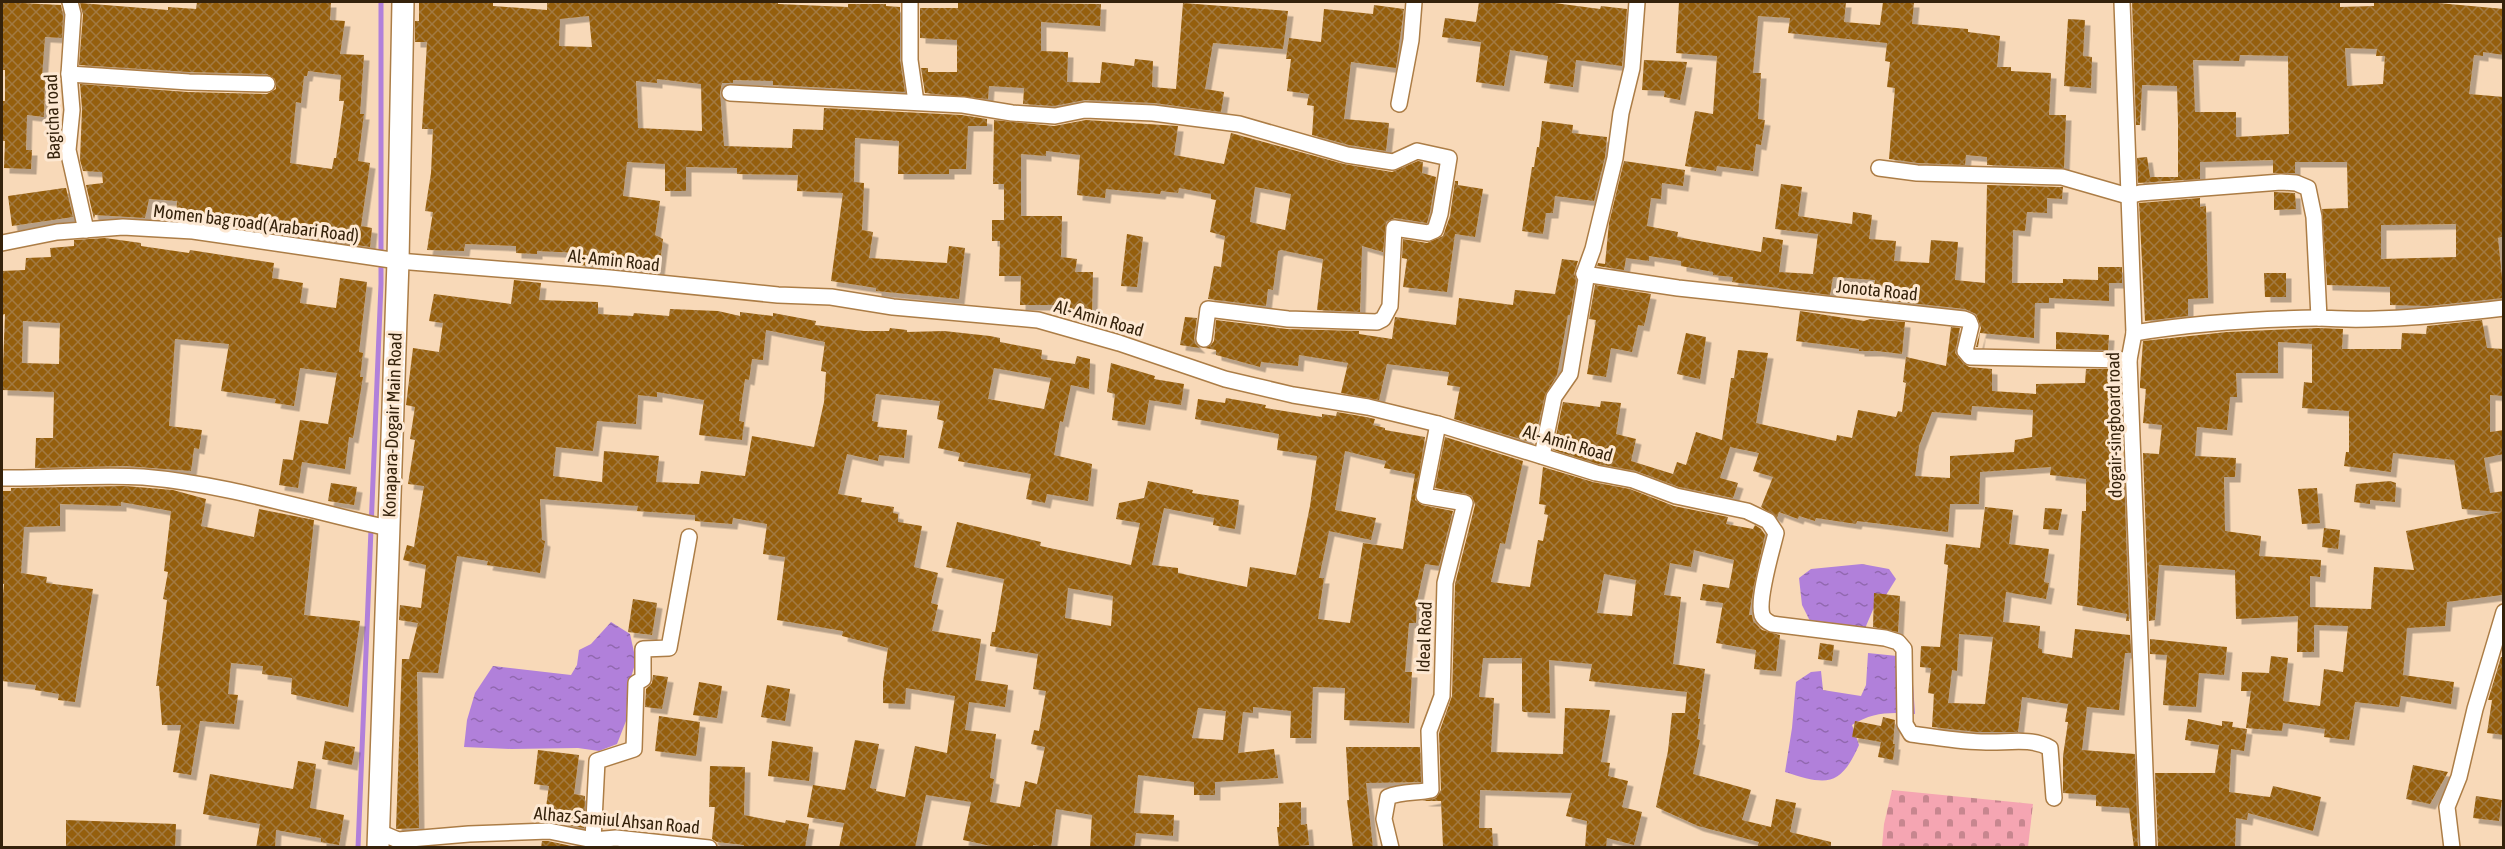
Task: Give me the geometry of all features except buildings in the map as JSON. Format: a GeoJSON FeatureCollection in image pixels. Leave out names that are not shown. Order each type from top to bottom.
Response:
{"type":"FeatureCollection","features":[{"type":"Feature","properties":{"kind":"main road","name":"Konapara-Dogair Main Road"},"geometry":{"type":"LineString","coordinates":[[378,840],[398,261],[403,2]]}},
{"type":"Feature","properties":{"kind":"street","name":"Bagicha road"},"geometry":{"type":"LineString","coordinates":[[70,2],[73,14],[69,74],[72,110],[68,150],[86,230]]}},
{"type":"Feature","properties":{"kind":"street"},"geometry":{"type":"LineString","coordinates":[[910,2],[910,60],[916,102]]}},
{"type":"Feature","properties":{"kind":"street"},"geometry":{"type":"LineString","coordinates":[[1399,104],[1411,40],[1414,2]]}},
{"type":"Feature","properties":{"kind":"street"},"geometry":{"type":"LineString","coordinates":[[1542,456],[1554,397],[1569,374],[1586,279],[1584,274],[1593,249],[1615,158],[1621,112],[1632,68],[1637,2]]}},
{"type":"Feature","properties":{"kind":"street","name":"dogair-singboard road"},"geometry":{"type":"LineString","coordinates":[[2122,2],[2134,333],[2129,360],[2148,848]]}},
{"type":"Feature","properties":{"kind":"street"},"geometry":{"type":"LineString","coordinates":[[69,74],[189,82],[267,84]]}},
{"type":"Feature","properties":{"kind":"street"},"geometry":{"type":"LineString","coordinates":[[730,93],[916,102],[1054,116],[1084,110],[1153,113],[1239,124],[1347,155],[1393,162],[1417,151],[1449,158],[1435,230],[1428,233],[1394,228],[1390,306],[1383,319],[1377,322],[1362,323],[1288,319],[1208,309],[1204,339]]}},
{"type":"Feature","properties":{"kind":"street"},"geometry":{"type":"LineString","coordinates":[[1879,168],[1917,173],[2062,177],[2128,196],[2140,193],[2281,182],[2296,183],[2308,188],[2314,217],[2319,318]]}},
{"type":"Feature","properties":{"kind":"street","name":"Momen bag road( Arabari Road)"},"geometry":{"type":"LineString","coordinates":[[2,243],[57,232],[123,227],[193,231],[398,261]]}},
{"type":"Feature","properties":{"kind":"street","name":"Al- Amin Road"},"geometry":{"type":"LineString","coordinates":[[398,261],[610,278],[778,295],[831,297],[893,307],[1038,320],[1119,343],[1225,379],[1293,395],[1368,407],[1438,424],[1596,474],[1633,480],[1676,496],[1747,511],[1768,521],[1776,532],[1761,602],[1762,614],[1766,621],[1772,624],[1885,638],[1898,642],[1904,649],[1905,724],[1911,734],[1984,742],[2044,744],[2050,748],[2054,798]]}},
{"type":"Feature","properties":{"kind":"street","name":"Jonota Road"},"geometry":{"type":"LineString","coordinates":[[1584,274],[1678,288],[1964,319],[1969,321],[1971,326],[1965,351],[1970,357],[2129,360]]}},
{"type":"Feature","properties":{"kind":"street"},"geometry":{"type":"LineString","coordinates":[[2134,333],[2187,324],[2269,318],[2348,320],[2424,317],[2504,308]]}},
{"type":"Feature","properties":{"kind":"street","name":"Ideal Road"},"geometry":{"type":"LineString","coordinates":[[1391,848],[1384,819],[1389,796],[1431,790],[1429,731],[1442,696],[1445,583],[1466,503],[1424,496],[1438,424]]}},
{"type":"Feature","properties":{"kind":"street"},"geometry":{"type":"LineString","coordinates":[[2,478],[142,477],[253,494],[309,510],[388,528]]}},
{"type":"Feature","properties":{"kind":"street"},"geometry":{"type":"LineString","coordinates":[[593,840],[597,761],[634,749],[636,683],[643,679],[644,649],[669,648],[689,537]]}},
{"type":"Feature","properties":{"kind":"street"},"geometry":{"type":"LineString","coordinates":[[2452,848],[2447,807],[2459,777],[2475,709],[2504,612]]}},
{"type":"Feature","properties":{"kind":"street","name":"Alhaz Samiul Ahsan Road"},"geometry":{"type":"LineString","coordinates":[[378,840],[549,831],[593,840],[616,838],[663,845],[709,848]]}},
{"type":"Feature","properties":{"kind":"green space"},"geometry":{"type":"Polygon","coordinates":[[[1892,790],[2033,804],[2028,847],[1882,847],[1884,824],[1892,790]]]}},
{"type":"Feature","properties":{"kind":"water"},"geometry":{"type":"Polygon","coordinates":[[[1862,564],[1889,569],[1896,579],[1886,595],[1875,605],[1863,633],[1827,634],[1810,621],[1802,605],[1799,578],[1811,569],[1862,564]]]}},
{"type":"Feature","properties":{"kind":"water"},"geometry":{"type":"Polygon","coordinates":[[[611,622],[630,634],[636,661],[628,687],[626,721],[617,744],[599,751],[578,748],[464,747],[467,720],[475,693],[493,666],[571,675],[577,665],[579,650],[591,644],[611,622]]]}},
{"type":"Feature","properties":{"kind":"water"},"geometry":{"type":"Polygon","coordinates":[[[1868,653],[1897,656],[1911,654],[1915,714],[1882,714],[1852,725],[1859,745],[1845,769],[1830,780],[1821,781],[1785,772],[1796,682],[1811,672],[1821,671],[1823,690],[1861,696],[1866,685],[1868,653]]]}},
{"type":"Feature","properties":{"kind":"waterway"},"geometry":{"type":"LineString","coordinates":[[358,848],[381,284],[381,2]]}}]}
